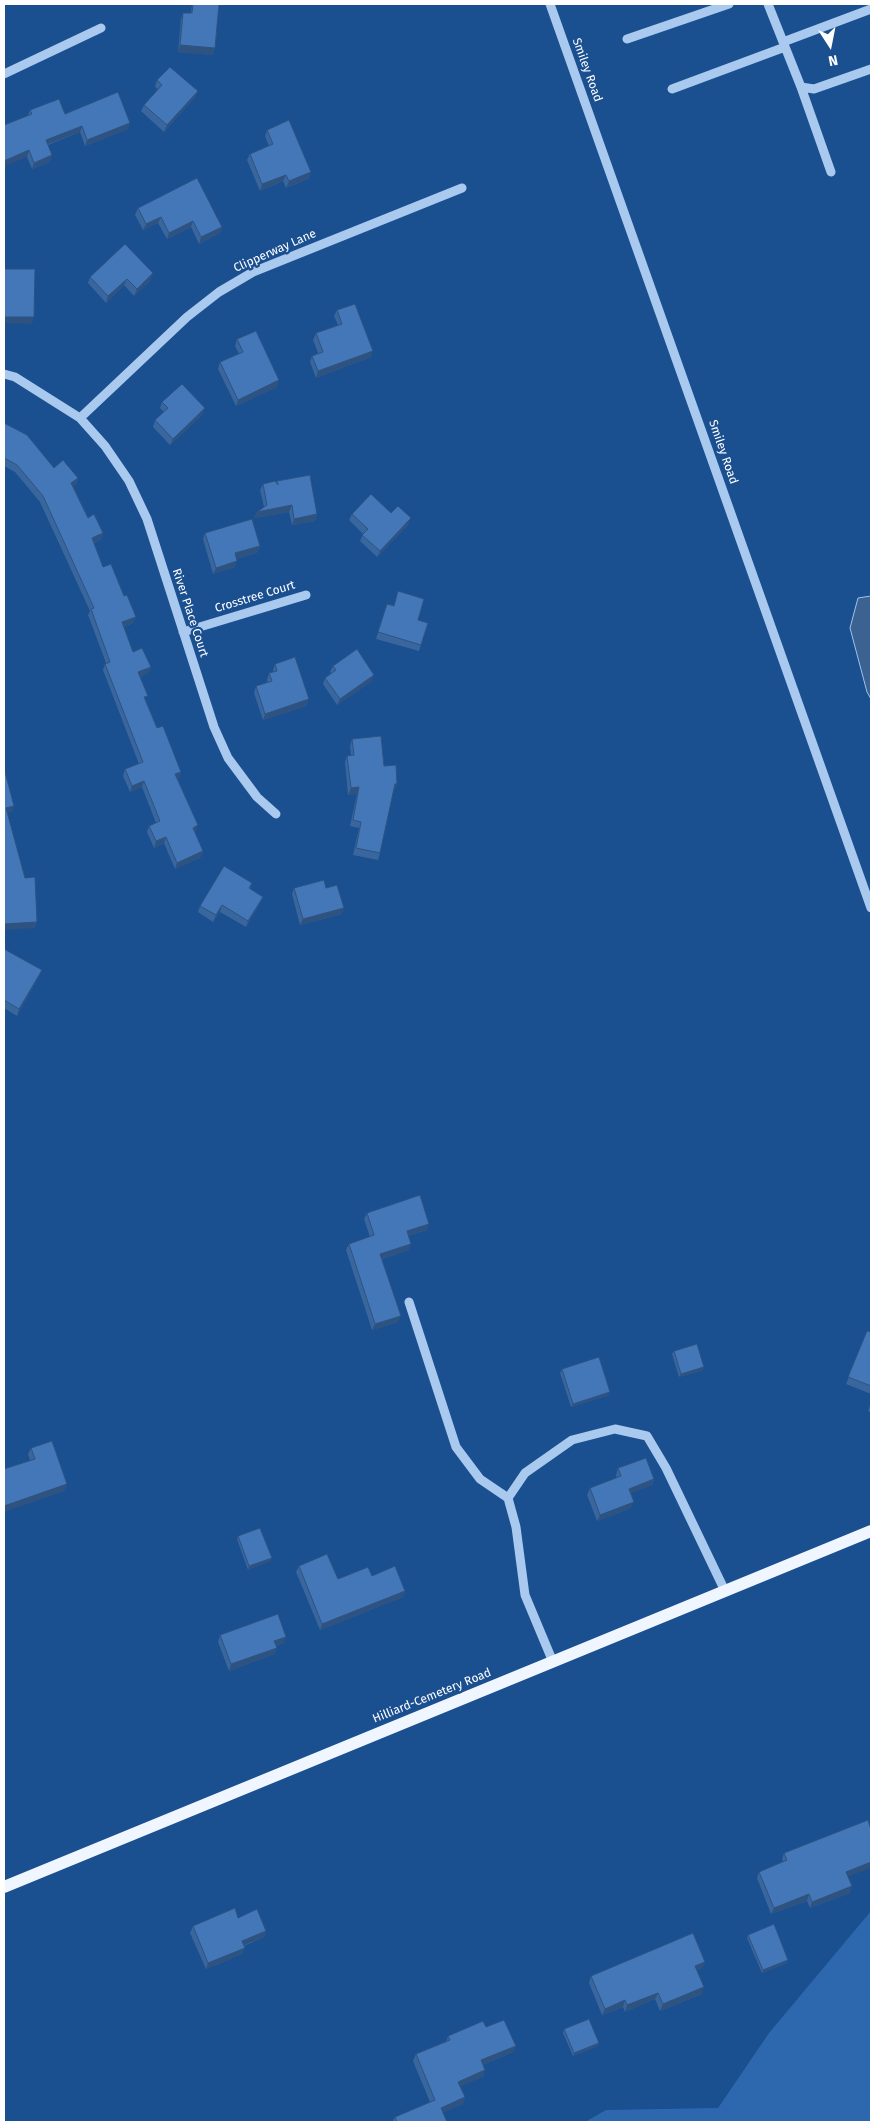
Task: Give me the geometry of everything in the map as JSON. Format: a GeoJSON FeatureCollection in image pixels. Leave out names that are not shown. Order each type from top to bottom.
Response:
{"type":"FeatureCollection","features":[{"type":"Feature","properties":{"kind":"main road","name":"Hilliard-Cemetery Road"},"geometry":{"type":"LineString","coordinates":[[4,1887],[871,1531]]}},
{"type":"Feature","properties":{"kind":"street","name":"Smiley Road"},"geometry":{"type":"LineString","coordinates":[[550,4],[871,908]]}},
{"type":"Feature","properties":{"kind":"street"},"geometry":{"type":"LineString","coordinates":[[627,39],[729,4]]}},
{"type":"Feature","properties":{"kind":"street"},"geometry":{"type":"LineString","coordinates":[[768,4],[832,172]]}},
{"type":"Feature","properties":{"kind":"street"},"geometry":{"type":"LineString","coordinates":[[672,89],[871,8]]}},
{"type":"Feature","properties":{"kind":"street"},"geometry":{"type":"LineString","coordinates":[[4,74],[102,28]]}},
{"type":"Feature","properties":{"kind":"street"},"geometry":{"type":"LineString","coordinates":[[801,87],[814,89],[871,69]]}},
{"type":"Feature","properties":{"kind":"street","name":"Clipperway Lane"},"geometry":{"type":"LineString","coordinates":[[80,418],[187,318],[219,292],[253,272],[462,188]]}},
{"type":"Feature","properties":{"kind":"street","name":"River Place Court"},"geometry":{"type":"LineString","coordinates":[[4,374],[15,377],[80,418],[105,446],[129,480],[147,519],[182,632],[214,726],[228,758],[257,797],[276,814]]}},
{"type":"Feature","properties":{"kind":"street","name":"Crosstree Court"},"geometry":{"type":"LineString","coordinates":[[182,632],[306,595]]}},
{"type":"Feature","properties":{"kind":"street"},"geometry":{"type":"LineString","coordinates":[[408,1302],[456,1447],[480,1479],[508,1498],[516,1527],[525,1595],[553,1662]]}},
{"type":"Feature","properties":{"kind":"street"},"geometry":{"type":"LineString","coordinates":[[508,1498],[525,1473],[572,1440],[615,1429],[647,1436],[666,1468],[725,1591]]}},
{"type":"Feature","properties":{"kind":"shaded area"},"geometry":{"type":"Polygon","coordinates":[[[871,596],[871,699],[867,692],[850,628],[858,598],[871,596]]]}},
{"type":"Feature","properties":{"kind":"shaded area"},"geometry":{"type":"Polygon","coordinates":[[[871,1911],[871,2122],[585,2122],[606,2110],[718,2108],[769,2033],[871,1911]]]}},
{"type":"Feature","properties":{"kind":"building"},"geometry":{"type":"Polygon","coordinates":[[[193,4],[219,4],[215,48],[180,45],[183,13],[192,13],[193,4]]]}},
{"type":"Feature","properties":{"kind":"building"},"geometry":{"type":"Polygon","coordinates":[[[170,67],[198,91],[167,125],[144,105],[162,85],[157,80],[170,67]]]}},
{"type":"Feature","properties":{"kind":"building"},"geometry":{"type":"Polygon","coordinates":[[[118,92],[130,123],[87,140],[82,126],[46,140],[52,155],[34,163],[29,150],[4,161],[4,125],[32,114],[30,110],[59,99],[65,114],[118,92]]]}},
{"type":"Feature","properties":{"kind":"building"},"geometry":{"type":"Polygon","coordinates":[[[289,120],[311,172],[289,181],[286,175],[262,184],[250,154],[273,144],[267,130],[289,120]]]}},
{"type":"Feature","properties":{"kind":"building"},"geometry":{"type":"Polygon","coordinates":[[[197,178],[222,227],[201,237],[193,221],[169,233],[161,217],[146,224],[138,208],[197,178]]]}},
{"type":"Feature","properties":{"kind":"building"},"geometry":{"type":"Polygon","coordinates":[[[125,244],[153,273],[137,289],[127,279],[108,296],[90,277],[125,244]]]}},
{"type":"Feature","properties":{"kind":"building"},"geometry":{"type":"Polygon","coordinates":[[[4,269],[35,269],[34,317],[4,317],[4,269]]]}},
{"type":"Feature","properties":{"kind":"building"},"geometry":{"type":"Polygon","coordinates":[[[355,304],[373,351],[318,371],[312,356],[323,352],[316,333],[342,324],[337,310],[355,304]]]}},
{"type":"Feature","properties":{"kind":"building"},"geometry":{"type":"Polygon","coordinates":[[[256,331],[279,380],[238,400],[220,362],[243,352],[237,339],[256,331]]]}},
{"type":"Feature","properties":{"kind":"building"},"geometry":{"type":"Polygon","coordinates":[[[182,384],[205,408],[173,439],[155,420],[168,408],[162,402],[182,384]]]}},
{"type":"Feature","properties":{"kind":"building"},"geometry":{"type":"Polygon","coordinates":[[[4,423],[27,435],[54,468],[63,460],[78,478],[71,483],[88,518],[94,514],[103,533],[92,538],[103,567],[111,564],[124,596],[127,595],[136,617],[122,622],[133,652],[142,648],[151,667],[138,672],[148,696],[144,697],[157,728],[163,726],[181,772],[175,774],[198,825],[193,828],[203,851],[177,863],[166,837],[156,841],[149,826],[160,821],[144,781],[132,786],[125,769],[143,762],[105,664],[110,662],[91,609],[94,608],[43,496],[17,465],[4,458],[4,423]]]}},
{"type":"Feature","properties":{"kind":"building"},"geometry":{"type":"Polygon","coordinates":[[[310,475],[317,514],[294,519],[292,505],[257,512],[267,505],[263,484],[275,481],[278,485],[277,481],[310,475]]]}},
{"type":"Feature","properties":{"kind":"building"},"geometry":{"type":"Polygon","coordinates":[[[371,494],[391,513],[398,506],[411,518],[380,551],[362,535],[368,529],[352,514],[371,494]]]}},
{"type":"Feature","properties":{"kind":"building"},"geometry":{"type":"Polygon","coordinates":[[[252,519],[260,546],[235,553],[237,561],[216,568],[205,533],[252,519]]]}},
{"type":"Feature","properties":{"kind":"building"},"geometry":{"type":"Polygon","coordinates":[[[398,591],[424,599],[418,620],[428,623],[421,645],[378,632],[387,604],[394,606],[398,591]]]}},
{"type":"Feature","properties":{"kind":"building"},"geometry":{"type":"Polygon","coordinates":[[[357,649],[374,675],[340,699],[325,678],[336,670],[333,666],[357,649]]]}},
{"type":"Feature","properties":{"kind":"building"},"geometry":{"type":"Polygon","coordinates":[[[295,657],[309,699],[265,714],[256,686],[272,681],[269,673],[277,671],[275,664],[295,657]]]}},
{"type":"Feature","properties":{"kind":"building"},"geometry":{"type":"Polygon","coordinates":[[[381,736],[384,766],[396,765],[397,784],[395,784],[380,853],[356,848],[361,822],[353,820],[359,787],[351,788],[347,756],[354,755],[352,739],[381,736]]]}},
{"type":"Feature","properties":{"kind":"building"},"geometry":{"type":"Polygon","coordinates":[[[4,768],[14,806],[6,808],[25,878],[35,877],[37,922],[4,924],[4,768]]]}},
{"type":"Feature","properties":{"kind":"building"},"geometry":{"type":"Polygon","coordinates":[[[224,866],[252,883],[249,888],[263,897],[248,921],[222,905],[216,915],[200,906],[224,866]]]}},
{"type":"Feature","properties":{"kind":"building"},"geometry":{"type":"Polygon","coordinates":[[[324,880],[326,888],[337,885],[344,908],[303,919],[294,888],[324,880]]]}},
{"type":"Feature","properties":{"kind":"building"},"geometry":{"type":"Polygon","coordinates":[[[4,949],[42,970],[19,1009],[4,1000],[4,949]]]}},
{"type":"Feature","properties":{"kind":"building"},"geometry":{"type":"Polygon","coordinates":[[[420,1195],[429,1224],[407,1231],[411,1244],[380,1254],[401,1316],[375,1324],[349,1244],[374,1235],[367,1213],[420,1195]]]}},
{"type":"Feature","properties":{"kind":"building"},"geometry":{"type":"Polygon","coordinates":[[[867,1331],[871,1332],[871,1386],[848,1377],[867,1331]]]}},
{"type":"Feature","properties":{"kind":"building"},"geometry":{"type":"Polygon","coordinates":[[[697,1344],[704,1367],[681,1374],[674,1351],[697,1344]]]}},
{"type":"Feature","properties":{"kind":"building"},"geometry":{"type":"Polygon","coordinates":[[[599,1357],[610,1392],[573,1404],[562,1369],[599,1357]]]}},
{"type":"Feature","properties":{"kind":"building"},"geometry":{"type":"Polygon","coordinates":[[[52,1441],[67,1484],[4,1506],[4,1469],[35,1459],[31,1448],[52,1441]]]}},
{"type":"Feature","properties":{"kind":"building"},"geometry":{"type":"Polygon","coordinates":[[[646,1458],[654,1479],[629,1489],[634,1502],[600,1515],[590,1488],[621,1476],[618,1468],[646,1458]]]}},
{"type":"Feature","properties":{"kind":"building"},"geometry":{"type":"Polygon","coordinates":[[[260,1528],[272,1558],[249,1566],[238,1536],[260,1528]]]}},
{"type":"Feature","properties":{"kind":"building"},"geometry":{"type":"Polygon","coordinates":[[[327,1554],[338,1579],[368,1567],[372,1576],[395,1566],[405,1591],[322,1624],[299,1566],[327,1554]]]}},
{"type":"Feature","properties":{"kind":"building"},"geometry":{"type":"Polygon","coordinates":[[[278,1614],[286,1637],[274,1641],[277,1648],[231,1664],[220,1635],[278,1614]]]}},
{"type":"Feature","properties":{"kind":"building"},"geometry":{"type":"Polygon","coordinates":[[[868,1820],[871,1830],[871,1862],[846,1872],[852,1886],[812,1902],[809,1894],[774,1908],[759,1872],[787,1860],[784,1853],[868,1820]]]}},
{"type":"Feature","properties":{"kind":"building"},"geometry":{"type":"Polygon","coordinates":[[[235,1908],[238,1918],[257,1909],[266,1931],[242,1941],[245,1948],[208,1963],[193,1926],[235,1908]]]}},
{"type":"Feature","properties":{"kind":"building"},"geometry":{"type":"Polygon","coordinates":[[[774,1924],[788,1960],[763,1970],[748,1935],[774,1924]]]}},
{"type":"Feature","properties":{"kind":"building"},"geometry":{"type":"Polygon","coordinates":[[[693,1933],[705,1962],[695,1966],[704,1987],[663,2004],[658,1993],[627,2005],[625,2000],[605,2009],[591,1976],[693,1933]]]}},
{"type":"Feature","properties":{"kind":"building"},"geometry":{"type":"Polygon","coordinates":[[[589,2019],[599,2043],[574,2053],[564,2029],[589,2019]]]}},
{"type":"Feature","properties":{"kind":"building"},"geometry":{"type":"Polygon","coordinates":[[[504,2020],[516,2046],[481,2060],[485,2070],[458,2082],[465,2097],[441,2108],[447,2122],[397,2122],[395,2117],[435,2100],[416,2054],[450,2040],[448,2036],[483,2021],[486,2027],[504,2020]]]}}]}
